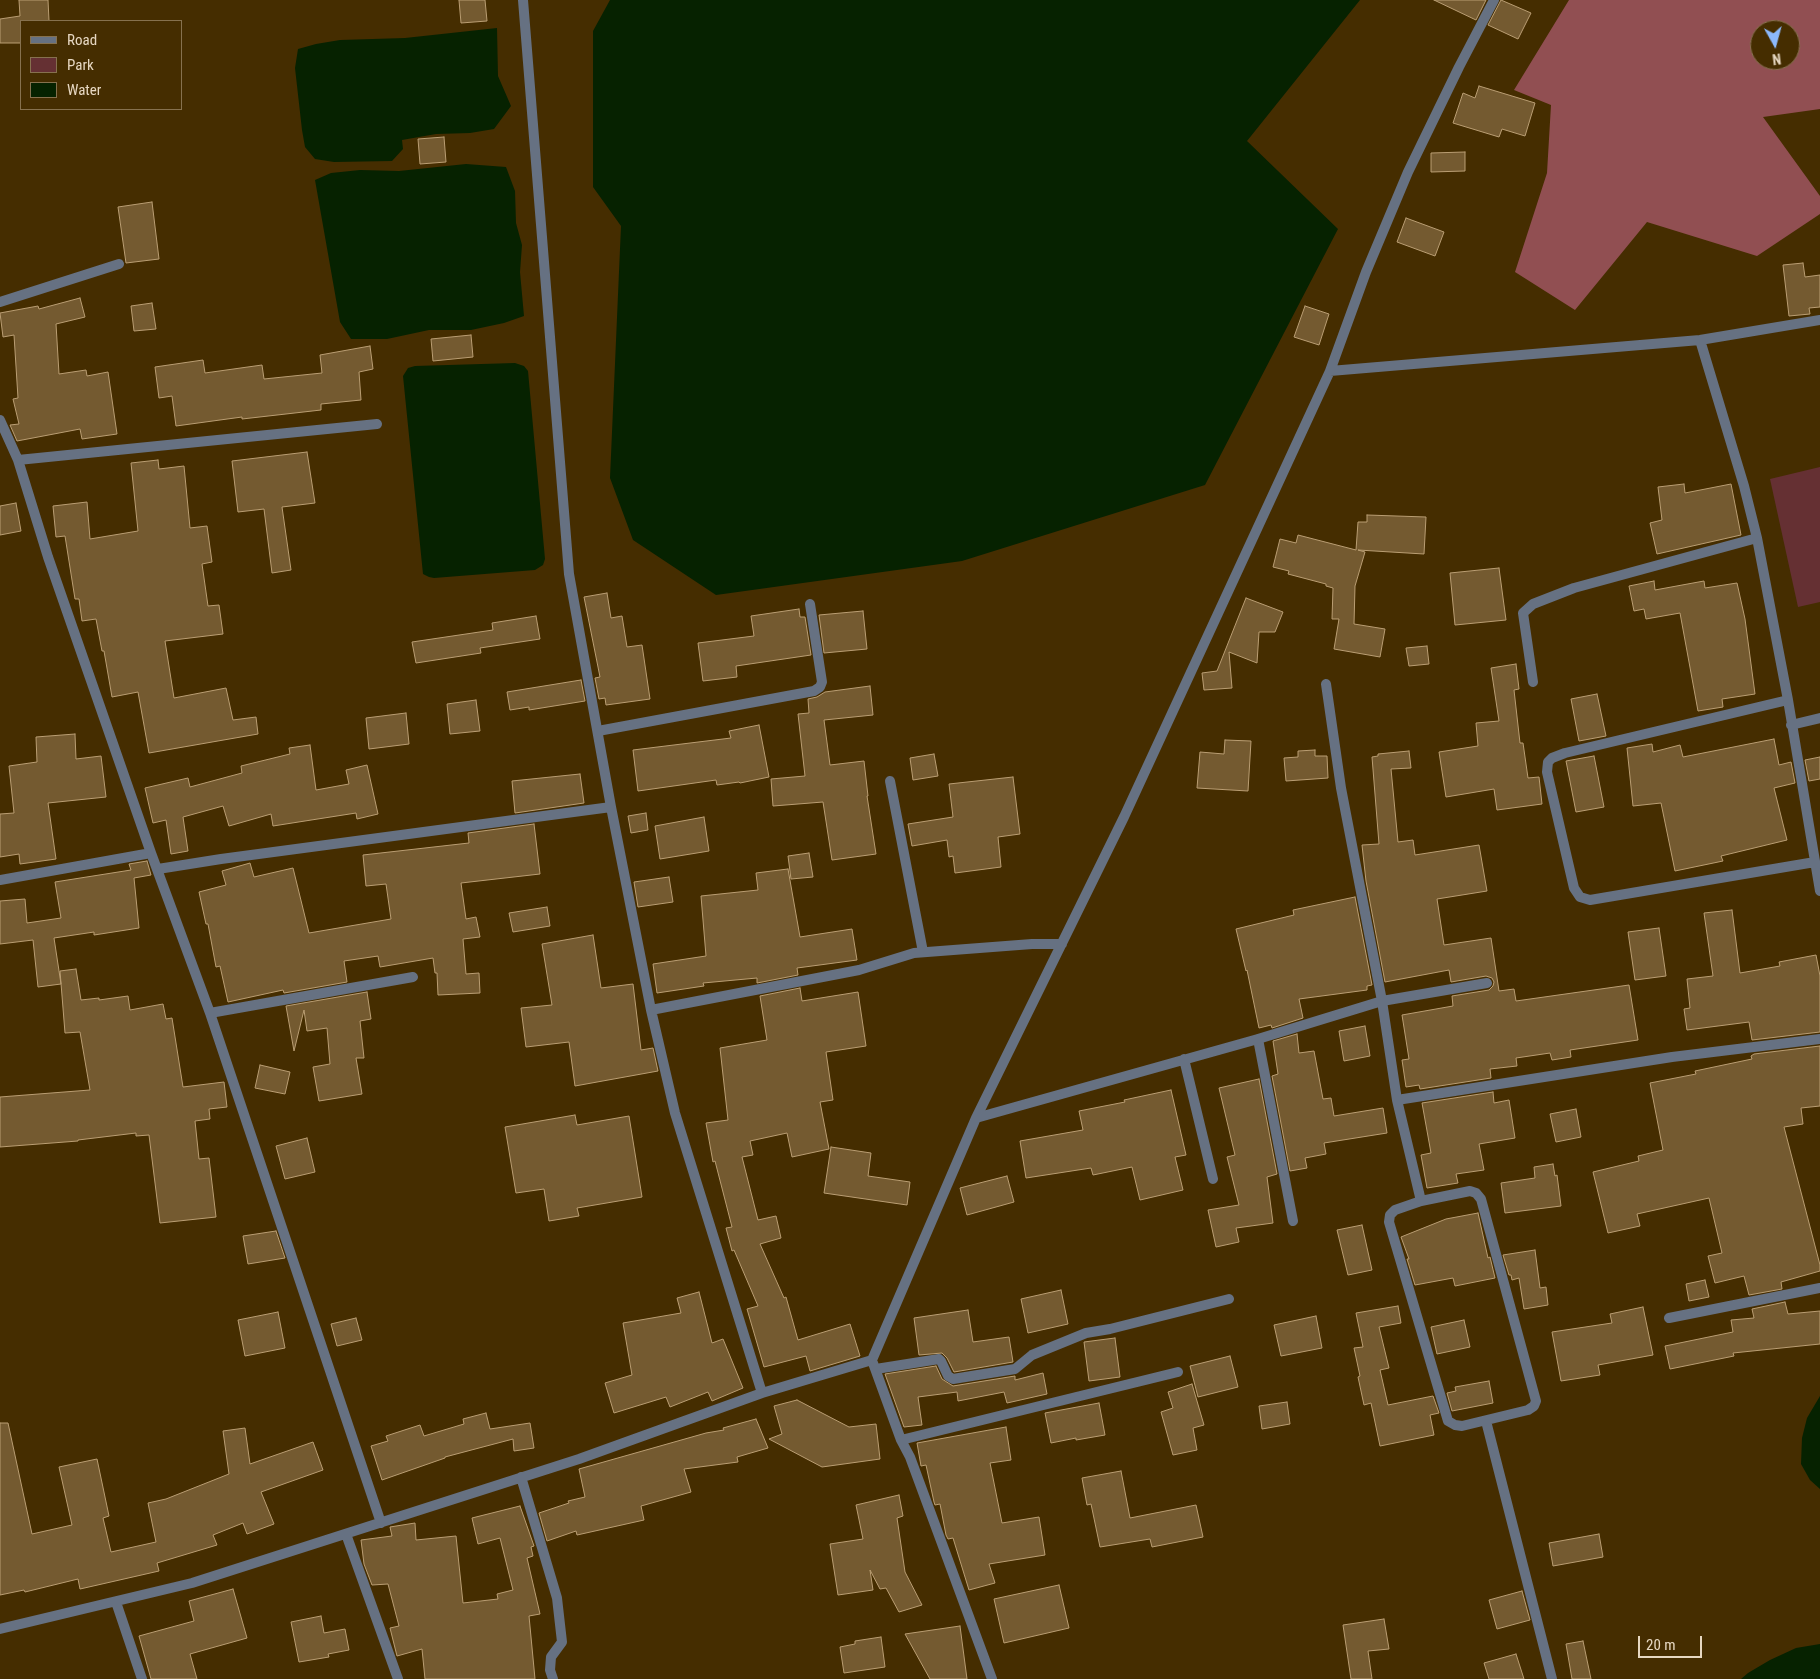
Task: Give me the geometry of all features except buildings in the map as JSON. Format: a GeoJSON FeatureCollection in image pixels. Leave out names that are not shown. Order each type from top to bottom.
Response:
{"type":"FeatureCollection","features":[{"type":"Feature","properties":{"kind":"street"},"geometry":{"type":"LineString","coordinates":[[523,0],[569,574],[611,807],[651,1010],[675,1113],[762,1393]]}},
{"type":"Feature","properties":{"kind":"street"},"geometry":{"type":"LineString","coordinates":[[992,1679],[874,1364],[976,1118],[1124,817],[1330,371],[1366,272],[1408,172],[1458,66],[1494,0]]}},
{"type":"Feature","properties":{"kind":"street"},"geometry":{"type":"LineString","coordinates":[[0,302],[119,264]]}},
{"type":"Feature","properties":{"kind":"street"},"geometry":{"type":"LineString","coordinates":[[1330,371],[1700,340],[1820,320]]}},
{"type":"Feature","properties":{"kind":"street"},"geometry":{"type":"LineString","coordinates":[[1700,340],[1744,486],[1757,538],[1788,700],[1820,886]]}},
{"type":"Feature","properties":{"kind":"street"},"geometry":{"type":"LineString","coordinates":[[0,420],[18,460],[48,557],[151,853],[210,1014],[382,1523]]}},
{"type":"Feature","properties":{"kind":"street"},"geometry":{"type":"LineString","coordinates":[[18,460],[377,424]]}},
{"type":"Feature","properties":{"kind":"street"},"geometry":{"type":"LineString","coordinates":[[1533,682],[1523,614],[1533,604],[1574,588],[1757,538]]}},
{"type":"Feature","properties":{"kind":"street"},"geometry":{"type":"LineString","coordinates":[[598,731],[814,691],[820,687],[822,682],[810,604]]}},
{"type":"Feature","properties":{"kind":"street"},"geometry":{"type":"LineString","coordinates":[[1326,684],[1341,788],[1382,1002],[1397,1100],[1421,1201]]}},
{"type":"Feature","properties":{"kind":"street"},"geometry":{"type":"LineString","coordinates":[[1788,700],[1565,753],[1552,758],[1548,762],[1546,772],[1574,888],[1580,897],[1590,900],[1815,862]]}},
{"type":"Feature","properties":{"kind":"street"},"geometry":{"type":"LineString","coordinates":[[1791,725],[1820,718]]}},
{"type":"Feature","properties":{"kind":"street"},"geometry":{"type":"LineString","coordinates":[[890,781],[924,952]]}},
{"type":"Feature","properties":{"kind":"street"},"geometry":{"type":"LineString","coordinates":[[158,869],[611,807]]}},
{"type":"Feature","properties":{"kind":"street"},"geometry":{"type":"LineString","coordinates":[[0,880],[151,853]]}},
{"type":"Feature","properties":{"kind":"street"},"geometry":{"type":"LineString","coordinates":[[651,1010],[860,970],[914,953],[1032,944],[1062,944]]}},
{"type":"Feature","properties":{"kind":"street"},"geometry":{"type":"LineString","coordinates":[[210,1014],[413,977]]}},
{"type":"Feature","properties":{"kind":"street"},"geometry":{"type":"LineString","coordinates":[[976,1118],[1258,1039],[1382,1002],[1487,982]]}},
{"type":"Feature","properties":{"kind":"street"},"geometry":{"type":"LineString","coordinates":[[1258,1039],[1293,1220]]}},
{"type":"Feature","properties":{"kind":"street"},"geometry":{"type":"LineString","coordinates":[[1397,1100],[1672,1057],[1820,1039]]}},
{"type":"Feature","properties":{"kind":"street"},"geometry":{"type":"LineString","coordinates":[[1184,1059],[1213,1179]]}},
{"type":"Feature","properties":{"kind":"street"},"geometry":{"type":"LineString","coordinates":[[1470,1191],[1476,1193],[1481,1198],[1536,1401],[1534,1406],[1528,1410],[1462,1426],[1448,1421],[1389,1222],[1390,1215],[1395,1210],[1421,1201],[1470,1191]]}},
{"type":"Feature","properties":{"kind":"street"},"geometry":{"type":"LineString","coordinates":[[1669,1318],[1820,1288]]}},
{"type":"Feature","properties":{"kind":"street"},"geometry":{"type":"LineString","coordinates":[[0,1629],[192,1583],[579,1458],[762,1393],[874,1364],[939,1359],[948,1376],[953,1379],[1015,1369],[1032,1355],[1086,1333],[1110,1329],[1229,1299]]}},
{"type":"Feature","properties":{"kind":"street"},"geometry":{"type":"LineString","coordinates":[[901,1440],[1178,1372]]}},
{"type":"Feature","properties":{"kind":"street"},"geometry":{"type":"LineString","coordinates":[[1486,1421],[1552,1679]]}},
{"type":"Feature","properties":{"kind":"street"},"geometry":{"type":"LineString","coordinates":[[521,1477],[557,1598],[562,1642],[551,1657],[550,1670],[553,1679]]}},
{"type":"Feature","properties":{"kind":"street"},"geometry":{"type":"LineString","coordinates":[[346,1534],[398,1679]]}},
{"type":"Feature","properties":{"kind":"street"},"geometry":{"type":"LineString","coordinates":[[116,1602],[142,1679]]}},
{"type":"Feature","properties":{"kind":"green space"},"geometry":{"type":"Polygon","coordinates":[[[1820,467],[1820,602],[1798,607],[1770,479],[1820,467]]]}},
{"type":"Feature","properties":{"kind":"shaded area"},"geometry":{"type":"Polygon","coordinates":[[[1569,0],[1820,0],[1820,109],[1763,117],[1820,196],[1820,214],[1757,256],[1647,222],[1575,310],[1515,272],[1547,173],[1551,105],[1514,90],[1569,0]]]}},
{"type":"Feature","properties":{"kind":"water"},"geometry":{"type":"Polygon","coordinates":[[[610,0],[1360,0],[1247,141],[1338,229],[1205,485],[962,561],[716,595],[633,540],[610,478],[621,226],[593,187],[593,31],[610,0]]]}},
{"type":"Feature","properties":{"kind":"water"},"geometry":{"type":"Polygon","coordinates":[[[497,28],[498,76],[511,106],[494,129],[470,133],[436,134],[402,140],[403,149],[392,161],[334,162],[315,159],[305,147],[295,68],[298,49],[340,40],[405,38],[497,28]]]}},
{"type":"Feature","properties":{"kind":"water"},"geometry":{"type":"Polygon","coordinates":[[[466,164],[506,167],[515,191],[516,223],[522,245],[520,272],[524,316],[504,323],[471,330],[429,330],[387,339],[351,339],[340,322],[315,180],[331,173],[360,170],[399,171],[466,164]]]}},
{"type":"Feature","properties":{"kind":"water"},"geometry":{"type":"Polygon","coordinates":[[[515,363],[524,366],[528,371],[545,559],[543,565],[535,570],[429,577],[423,574],[403,376],[408,368],[415,366],[515,363]]]}},
{"type":"Feature","properties":{"kind":"water"},"geometry":{"type":"Polygon","coordinates":[[[1820,1396],[1820,1489],[1810,1480],[1801,1464],[1802,1438],[1807,1418],[1820,1396]]]}},
{"type":"Feature","properties":{"kind":"water"},"geometry":{"type":"Polygon","coordinates":[[[1820,1644],[1820,1679],[1741,1679],[1770,1660],[1796,1648],[1820,1644]]]}}]}
